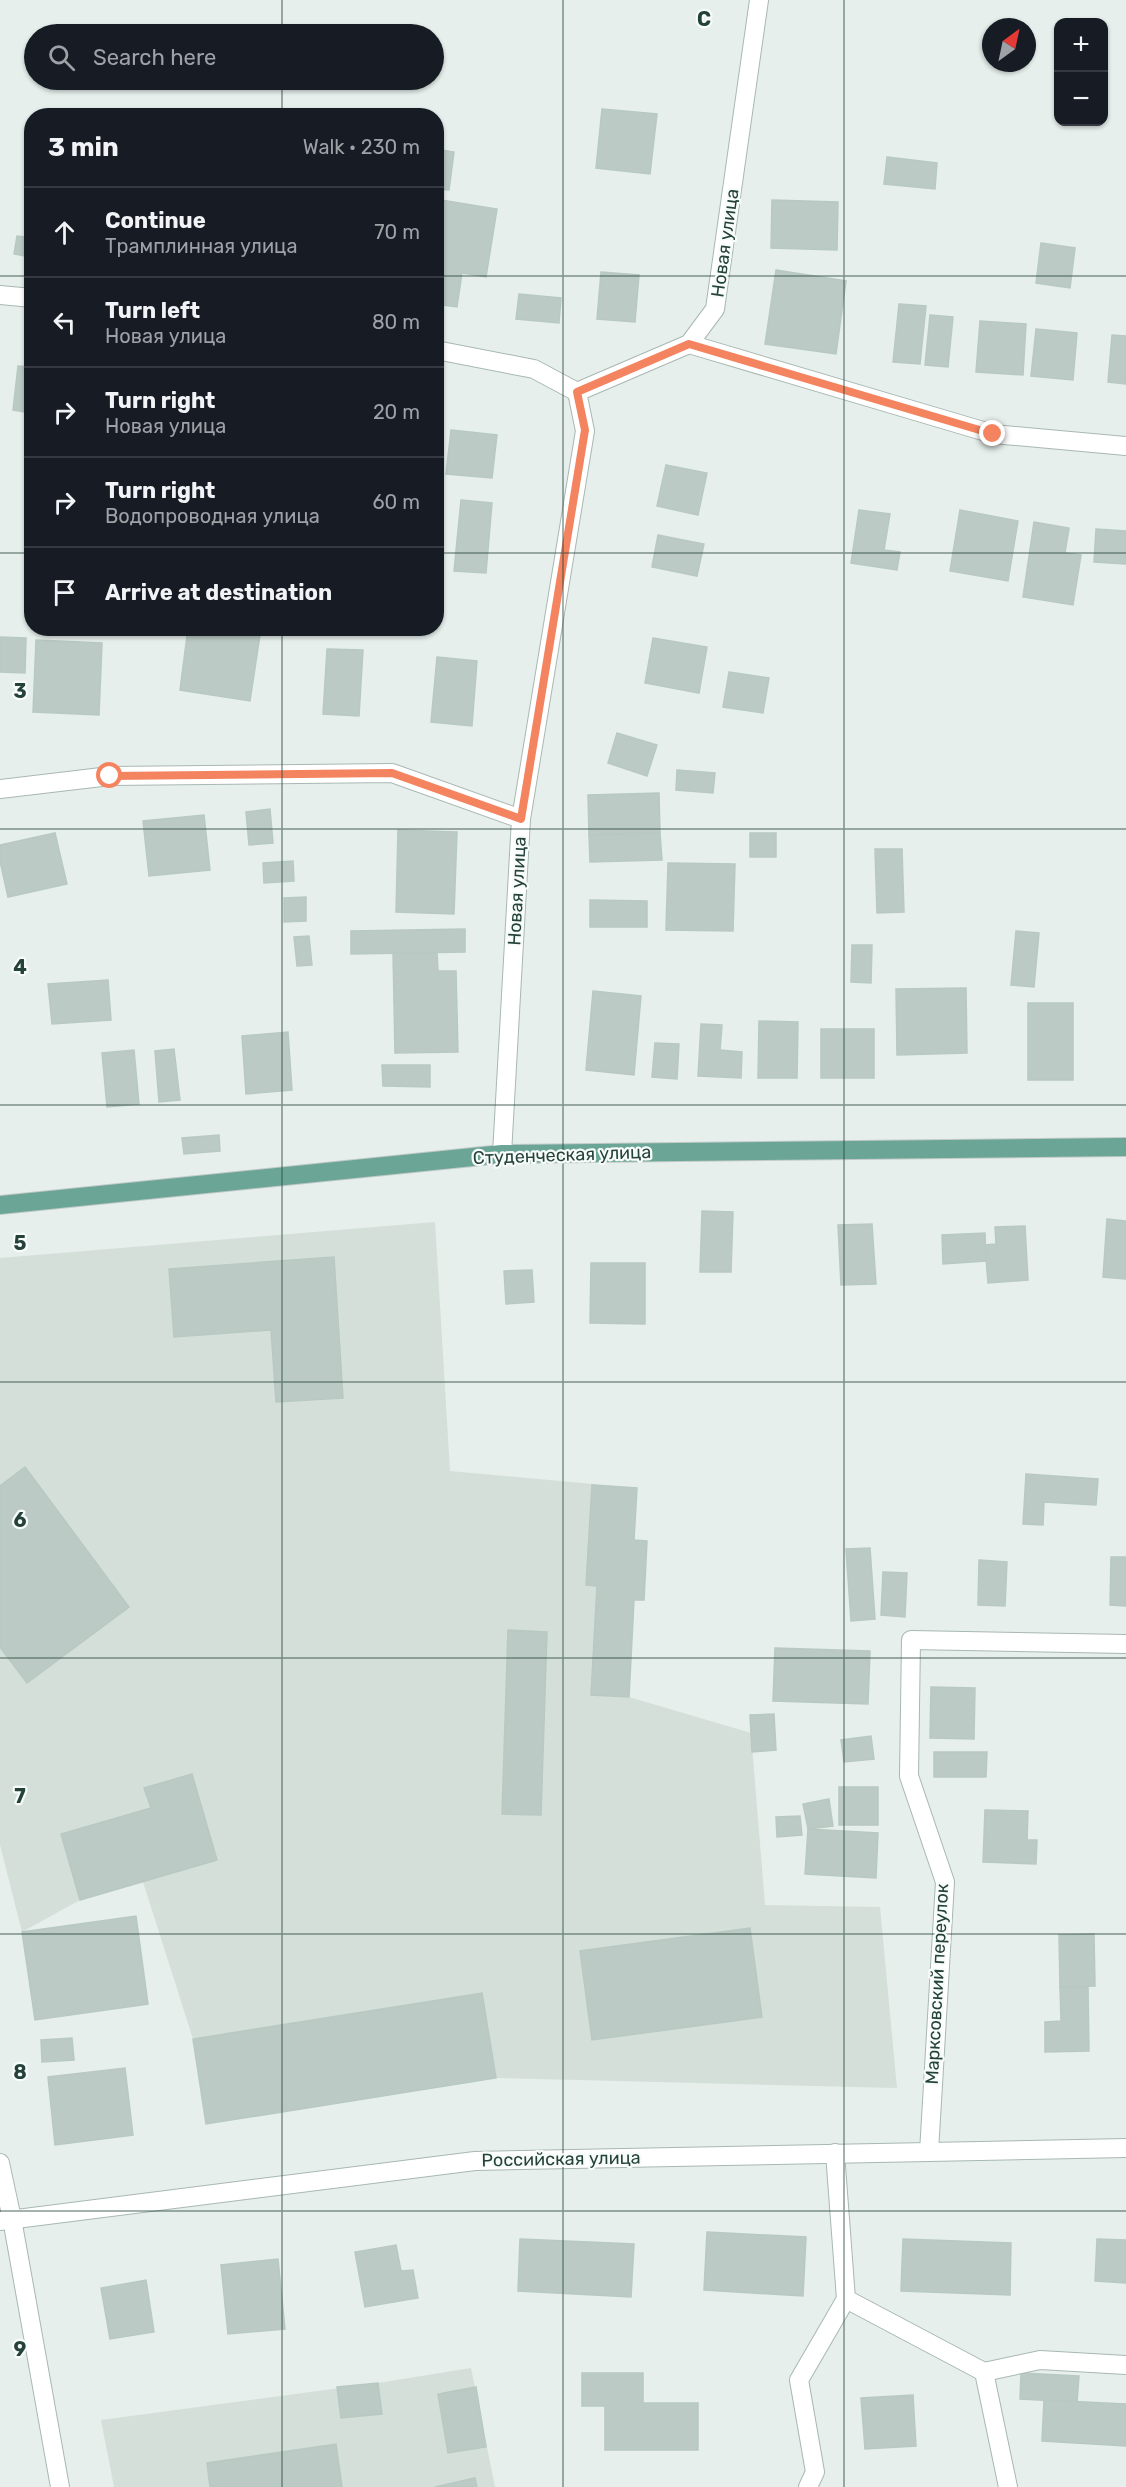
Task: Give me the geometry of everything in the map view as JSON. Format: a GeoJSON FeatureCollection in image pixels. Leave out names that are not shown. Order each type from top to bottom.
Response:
{"type":"FeatureCollection","features":[{"type":"Feature","properties":{"kind":"main road","name":"Студенческая улица"},"geometry":{"type":"LineString","coordinates":[[0,1205],[502,1154],[1126,1147]]}},
{"type":"Feature","properties":{"kind":"street","name":"Новая улица"},"geometry":{"type":"LineString","coordinates":[[689,344],[715,309],[759,0]]}},
{"type":"Feature","properties":{"kind":"street"},"geometry":{"type":"LineString","coordinates":[[0,295],[24,297]]}},
{"type":"Feature","properties":{"kind":"street"},"geometry":{"type":"LineString","coordinates":[[444,352],[534,369],[577,392],[689,344],[993,434],[1126,446]]}},
{"type":"Feature","properties":{"kind":"street","name":"Новая улица"},"geometry":{"type":"LineString","coordinates":[[502,1154],[521,819],[585,430],[577,392]]}},
{"type":"Feature","properties":{"kind":"street"},"geometry":{"type":"LineString","coordinates":[[0,789],[110,776],[392,773],[521,819]]}},
{"type":"Feature","properties":{"kind":"street","name":"Марксовский переулок"},"geometry":{"type":"LineString","coordinates":[[929,2152],[945,1882],[909,1776],[911,1640],[1126,1644]]}},
{"type":"Feature","properties":{"kind":"street","name":"Российская улица"},"geometry":{"type":"LineString","coordinates":[[6,2220],[475,2161],[1126,2148]]}},
{"type":"Feature","properties":{"kind":"street"},"geometry":{"type":"LineString","coordinates":[[808,2487],[814,2472],[799,2380],[846,2299],[835,2153]]}},
{"type":"Feature","properties":{"kind":"street"},"geometry":{"type":"LineString","coordinates":[[0,2163],[6,2220],[60,2487]]}},
{"type":"Feature","properties":{"kind":"street"},"geometry":{"type":"LineString","coordinates":[[846,2299],[984,2372],[1040,2360],[1126,2365]]}},
{"type":"Feature","properties":{"kind":"street"},"geometry":{"type":"LineString","coordinates":[[984,2372],[1008,2487]]}},
{"type":"Feature","properties":{"kind":"shaded area"},"geometry":{"type":"Polygon","coordinates":[[[435,1222],[450,1471],[637,1488],[634,1540],[647,1541],[644,1600],[634,1600],[629,1697],[751,1733],[765,1905],[880,1907],[897,2088],[496,2078],[206,2124],[193,2039],[143,1882],[80,1900],[22,1932],[0,1845],[0,1258],[435,1222]]]}},
{"type":"Feature","properties":{"kind":"shaded area"},"geometry":{"type":"Polygon","coordinates":[[[471,2368],[495,2487],[114,2487],[101,2420],[378,2383],[471,2368]]]}},
{"type":"Feature","properties":{"kind":"building"},"geometry":{"type":"Polygon","coordinates":[[[602,109],[657,114],[650,174],[596,168],[602,109]]]}},
{"type":"Feature","properties":{"kind":"building"},"geometry":{"type":"Polygon","coordinates":[[[444,150],[454,152],[449,190],[444,190],[444,150]]]}},
{"type":"Feature","properties":{"kind":"building"},"geometry":{"type":"Polygon","coordinates":[[[887,157],[937,163],[935,189],[884,184],[887,157]]]}},
{"type":"Feature","properties":{"kind":"building"},"geometry":{"type":"Polygon","coordinates":[[[444,200],[497,209],[486,277],[462,273],[457,307],[444,305],[444,200]]]}},
{"type":"Feature","properties":{"kind":"building"},"geometry":{"type":"Polygon","coordinates":[[[772,200],[838,202],[837,250],[771,248],[772,200]]]}},
{"type":"Feature","properties":{"kind":"building"},"geometry":{"type":"Polygon","coordinates":[[[17,236],[24,237],[24,256],[14,254],[17,236]]]}},
{"type":"Feature","properties":{"kind":"building"},"geometry":{"type":"Polygon","coordinates":[[[1041,243],[1075,248],[1070,288],[1036,283],[1041,243]]]}},
{"type":"Feature","properties":{"kind":"building"},"geometry":{"type":"Polygon","coordinates":[[[776,270],[846,281],[836,354],[765,344],[776,270]]]}},
{"type":"Feature","properties":{"kind":"building"},"geometry":{"type":"Polygon","coordinates":[[[601,272],[639,275],[635,322],[597,319],[601,272]]]}},
{"type":"Feature","properties":{"kind":"building"},"geometry":{"type":"Polygon","coordinates":[[[519,294],[561,298],[559,323],[516,319],[519,294]]]}},
{"type":"Feature","properties":{"kind":"building"},"geometry":{"type":"Polygon","coordinates":[[[899,304],[926,306],[920,364],[893,362],[899,304]]]}},
{"type":"Feature","properties":{"kind":"building"},"geometry":{"type":"Polygon","coordinates":[[[930,315],[953,317],[948,367],[925,365],[930,315]]]}},
{"type":"Feature","properties":{"kind":"building"},"geometry":{"type":"Polygon","coordinates":[[[980,321],[1026,324],[1023,375],[976,372],[980,321]]]}},
{"type":"Feature","properties":{"kind":"building"},"geometry":{"type":"Polygon","coordinates":[[[1036,329],[1077,333],[1073,380],[1031,376],[1036,329]]]}},
{"type":"Feature","properties":{"kind":"building"},"geometry":{"type":"Polygon","coordinates":[[[1112,335],[1126,336],[1126,384],[1108,382],[1112,335]]]}},
{"type":"Feature","properties":{"kind":"building"},"geometry":{"type":"Polygon","coordinates":[[[18,366],[24,366],[24,412],[13,410],[18,366]]]}},
{"type":"Feature","properties":{"kind":"building"},"geometry":{"type":"Polygon","coordinates":[[[451,430],[497,435],[492,478],[446,474],[451,430]]]}},
{"type":"Feature","properties":{"kind":"building"},"geometry":{"type":"Polygon","coordinates":[[[666,465],[707,473],[698,515],[657,506],[666,465]]]}},
{"type":"Feature","properties":{"kind":"building"},"geometry":{"type":"Polygon","coordinates":[[[461,500],[492,503],[486,573],[454,571],[461,500]]]}},
{"type":"Feature","properties":{"kind":"building"},"geometry":{"type":"Polygon","coordinates":[[[859,510],[890,514],[884,550],[900,552],[897,570],[851,563],[859,510]]]}},
{"type":"Feature","properties":{"kind":"building"},"geometry":{"type":"Polygon","coordinates":[[[960,510],[1018,521],[1008,581],[950,571],[960,510]]]}},
{"type":"Feature","properties":{"kind":"building"},"geometry":{"type":"Polygon","coordinates":[[[1034,522],[1069,528],[1065,553],[1081,555],[1073,605],[1023,597],[1034,522]]]}},
{"type":"Feature","properties":{"kind":"building"},"geometry":{"type":"Polygon","coordinates":[[[1096,529],[1126,531],[1126,564],[1094,562],[1096,529]]]}},
{"type":"Feature","properties":{"kind":"building"},"geometry":{"type":"Polygon","coordinates":[[[658,535],[704,544],[697,576],[652,567],[658,535]]]}},
{"type":"Feature","properties":{"kind":"building"},"geometry":{"type":"Polygon","coordinates":[[[187,636],[260,636],[250,701],[180,690],[187,636]]]}},
{"type":"Feature","properties":{"kind":"building"},"geometry":{"type":"Polygon","coordinates":[[[0,637],[26,638],[25,673],[0,672],[0,637]]]}},
{"type":"Feature","properties":{"kind":"building"},"geometry":{"type":"Polygon","coordinates":[[[653,638],[707,647],[699,693],[645,683],[653,638]]]}},
{"type":"Feature","properties":{"kind":"building"},"geometry":{"type":"Polygon","coordinates":[[[36,640],[102,643],[99,715],[33,712],[36,640]]]}},
{"type":"Feature","properties":{"kind":"building"},"geometry":{"type":"Polygon","coordinates":[[[327,649],[363,650],[359,716],[323,714],[327,649]]]}},
{"type":"Feature","properties":{"kind":"building"},"geometry":{"type":"Polygon","coordinates":[[[437,657],[477,661],[472,726],[431,722],[437,657]]]}},
{"type":"Feature","properties":{"kind":"building"},"geometry":{"type":"Polygon","coordinates":[[[729,672],[769,678],[763,713],[723,707],[729,672]]]}},
{"type":"Feature","properties":{"kind":"building"},"geometry":{"type":"Polygon","coordinates":[[[617,733],[657,745],[647,776],[608,763],[617,733]]]}},
{"type":"Feature","properties":{"kind":"building"},"geometry":{"type":"Polygon","coordinates":[[[677,770],[715,773],[713,793],[676,790],[677,770]]]}},
{"type":"Feature","properties":{"kind":"building"},"geometry":{"type":"Polygon","coordinates":[[[659,793],[660,833],[589,835],[588,795],[659,793]]]}},
{"type":"Feature","properties":{"kind":"building"},"geometry":{"type":"Polygon","coordinates":[[[270,809],[273,843],[249,845],[246,812],[270,809]]]}},
{"type":"Feature","properties":{"kind":"building"},"geometry":{"type":"Polygon","coordinates":[[[204,815],[210,870],[149,876],[143,821],[204,815]]]}},
{"type":"Feature","properties":{"kind":"building"},"geometry":{"type":"Polygon","coordinates":[[[398,830],[457,832],[454,914],[396,912],[398,830]]]}},
{"type":"Feature","properties":{"kind":"building"},"geometry":{"type":"Polygon","coordinates":[[[55,833],[67,884],[8,897],[0,861],[0,845],[55,833]]]}},
{"type":"Feature","properties":{"kind":"building"},"geometry":{"type":"Polygon","coordinates":[[[660,833],[662,860],[590,862],[589,835],[660,833]]]}},
{"type":"Feature","properties":{"kind":"building"},"geometry":{"type":"Polygon","coordinates":[[[750,833],[776,833],[776,857],[750,857],[750,833]]]}},
{"type":"Feature","properties":{"kind":"building"},"geometry":{"type":"Polygon","coordinates":[[[875,849],[902,849],[904,912],[877,913],[875,849]]]}},
{"type":"Feature","properties":{"kind":"building"},"geometry":{"type":"Polygon","coordinates":[[[293,861],[294,881],[264,883],[263,863],[293,861]]]}},
{"type":"Feature","properties":{"kind":"building"},"geometry":{"type":"Polygon","coordinates":[[[668,863],[735,864],[733,931],[666,930],[668,863]]]}},
{"type":"Feature","properties":{"kind":"building"},"geometry":{"type":"Polygon","coordinates":[[[306,897],[306,921],[284,922],[284,898],[306,897]]]}},
{"type":"Feature","properties":{"kind":"building"},"geometry":{"type":"Polygon","coordinates":[[[590,900],[647,901],[647,927],[590,927],[590,900]]]}},
{"type":"Feature","properties":{"kind":"building"},"geometry":{"type":"Polygon","coordinates":[[[465,929],[465,952],[351,954],[351,931],[465,929]]]}},
{"type":"Feature","properties":{"kind":"building"},"geometry":{"type":"Polygon","coordinates":[[[1016,931],[1039,933],[1034,987],[1011,985],[1016,931]]]}},
{"type":"Feature","properties":{"kind":"building"},"geometry":{"type":"Polygon","coordinates":[[[309,936],[312,965],[297,966],[294,937],[309,936]]]}},
{"type":"Feature","properties":{"kind":"building"},"geometry":{"type":"Polygon","coordinates":[[[852,945],[872,945],[871,983],[851,982],[852,945]]]}},
{"type":"Feature","properties":{"kind":"building"},"geometry":{"type":"Polygon","coordinates":[[[393,953],[437,953],[438,971],[456,971],[458,1052],[395,1053],[393,953]]]}},
{"type":"Feature","properties":{"kind":"building"},"geometry":{"type":"Polygon","coordinates":[[[108,980],[111,1020],[52,1024],[48,984],[108,980]]]}},
{"type":"Feature","properties":{"kind":"building"},"geometry":{"type":"Polygon","coordinates":[[[966,988],[967,1053],[897,1055],[896,989],[966,988]]]}},
{"type":"Feature","properties":{"kind":"building"},"geometry":{"type":"Polygon","coordinates":[[[593,991],[641,996],[634,1075],[586,1070],[593,991]]]}},
{"type":"Feature","properties":{"kind":"building"},"geometry":{"type":"Polygon","coordinates":[[[1028,1003],[1073,1003],[1073,1080],[1028,1080],[1028,1003]]]}},
{"type":"Feature","properties":{"kind":"building"},"geometry":{"type":"Polygon","coordinates":[[[759,1021],[798,1022],[797,1078],[758,1078],[759,1021]]]}},
{"type":"Feature","properties":{"kind":"building"},"geometry":{"type":"Polygon","coordinates":[[[701,1024],[722,1025],[720,1050],[742,1052],[741,1078],[698,1076],[701,1024]]]}},
{"type":"Feature","properties":{"kind":"building"},"geometry":{"type":"Polygon","coordinates":[[[821,1029],[874,1029],[874,1078],[821,1078],[821,1029]]]}},
{"type":"Feature","properties":{"kind":"building"},"geometry":{"type":"Polygon","coordinates":[[[288,1032],[292,1090],[246,1094],[242,1036],[288,1032]]]}},
{"type":"Feature","properties":{"kind":"building"},"geometry":{"type":"Polygon","coordinates":[[[655,1043],[679,1044],[677,1079],[652,1077],[655,1043]]]}},
{"type":"Feature","properties":{"kind":"building"},"geometry":{"type":"Polygon","coordinates":[[[174,1049],[180,1100],[159,1102],[155,1051],[174,1049]]]}},
{"type":"Feature","properties":{"kind":"building"},"geometry":{"type":"Polygon","coordinates":[[[134,1050],[139,1104],[107,1107],[102,1053],[134,1050]]]}},
{"type":"Feature","properties":{"kind":"building"},"geometry":{"type":"Polygon","coordinates":[[[382,1065],[430,1065],[430,1087],[383,1086],[382,1065]]]}},
{"type":"Feature","properties":{"kind":"building"},"geometry":{"type":"Polygon","coordinates":[[[219,1135],[220,1151],[184,1154],[182,1138],[219,1135]]]}},
{"type":"Feature","properties":{"kind":"building"},"geometry":{"type":"Polygon","coordinates":[[[702,1211],[733,1212],[731,1272],[700,1272],[702,1211]]]}},
{"type":"Feature","properties":{"kind":"building"},"geometry":{"type":"Polygon","coordinates":[[[1107,1219],[1126,1221],[1126,1279],[1103,1277],[1107,1219]]]}},
{"type":"Feature","properties":{"kind":"building"},"geometry":{"type":"Polygon","coordinates":[[[872,1224],[876,1284],[841,1285],[838,1225],[872,1224]]]}},
{"type":"Feature","properties":{"kind":"building"},"geometry":{"type":"Polygon","coordinates":[[[1025,1226],[1028,1280],[988,1283],[985,1245],[996,1244],[995,1227],[1025,1226]]]}},
{"type":"Feature","properties":{"kind":"building"},"geometry":{"type":"Polygon","coordinates":[[[985,1233],[986,1261],[943,1264],[942,1235],[985,1233]]]}},
{"type":"Feature","properties":{"kind":"building"},"geometry":{"type":"Polygon","coordinates":[[[334,1257],[343,1398],[276,1402],[271,1330],[174,1337],[169,1269],[334,1257]]]}},
{"type":"Feature","properties":{"kind":"building"},"geometry":{"type":"Polygon","coordinates":[[[591,1263],[645,1263],[645,1324],[590,1323],[591,1263]]]}},
{"type":"Feature","properties":{"kind":"building"},"geometry":{"type":"Polygon","coordinates":[[[532,1270],[534,1302],[506,1304],[504,1271],[532,1270]]]}},
{"type":"Feature","properties":{"kind":"building"},"geometry":{"type":"Polygon","coordinates":[[[25,1467],[129,1607],[27,1683],[0,1647],[0,1486],[25,1467]]]}},
{"type":"Feature","properties":{"kind":"building"},"geometry":{"type":"Polygon","coordinates":[[[1026,1474],[1098,1479],[1096,1505],[1044,1502],[1043,1525],[1023,1524],[1026,1474]]]}},
{"type":"Feature","properties":{"kind":"building"},"geometry":{"type":"Polygon","coordinates":[[[592,1485],[637,1488],[634,1540],[647,1541],[644,1600],[634,1600],[629,1697],[591,1695],[597,1586],[586,1585],[592,1485]]]}},
{"type":"Feature","properties":{"kind":"building"},"geometry":{"type":"Polygon","coordinates":[[[870,1548],[875,1619],[851,1621],[846,1549],[870,1548]]]}},
{"type":"Feature","properties":{"kind":"building"},"geometry":{"type":"Polygon","coordinates":[[[1111,1557],[1126,1557],[1126,1606],[1110,1605],[1111,1557]]]}},
{"type":"Feature","properties":{"kind":"building"},"geometry":{"type":"Polygon","coordinates":[[[979,1560],[1007,1562],[1005,1606],[978,1605],[979,1560]]]}},
{"type":"Feature","properties":{"kind":"building"},"geometry":{"type":"Polygon","coordinates":[[[883,1572],[907,1573],[905,1617],[881,1615],[883,1572]]]}},
{"type":"Feature","properties":{"kind":"building"},"geometry":{"type":"Polygon","coordinates":[[[508,1630],[547,1632],[541,1815],[502,1814],[508,1630]]]}},
{"type":"Feature","properties":{"kind":"building"},"geometry":{"type":"Polygon","coordinates":[[[775,1648],[870,1651],[868,1704],[773,1701],[775,1648]]]}},
{"type":"Feature","properties":{"kind":"building"},"geometry":{"type":"Polygon","coordinates":[[[931,1687],[975,1688],[974,1739],[930,1738],[931,1687]]]}},
{"type":"Feature","properties":{"kind":"building"},"geometry":{"type":"Polygon","coordinates":[[[774,1714],[776,1750],[752,1752],[750,1715],[774,1714]]]}},
{"type":"Feature","properties":{"kind":"building"},"geometry":{"type":"Polygon","coordinates":[[[871,1736],[874,1759],[844,1762],[841,1740],[871,1736]]]}},
{"type":"Feature","properties":{"kind":"building"},"geometry":{"type":"Polygon","coordinates":[[[934,1752],[987,1752],[986,1777],[934,1777],[934,1752]]]}},
{"type":"Feature","properties":{"kind":"building"},"geometry":{"type":"Polygon","coordinates":[[[192,1774],[217,1860],[80,1900],[61,1834],[151,1808],[144,1788],[192,1774]]]}},
{"type":"Feature","properties":{"kind":"building"},"geometry":{"type":"Polygon","coordinates":[[[839,1787],[878,1787],[878,1825],[839,1825],[839,1787]]]}},
{"type":"Feature","properties":{"kind":"building"},"geometry":{"type":"Polygon","coordinates":[[[829,1799],[833,1826],[808,1829],[803,1804],[829,1799]]]}},
{"type":"Feature","properties":{"kind":"building"},"geometry":{"type":"Polygon","coordinates":[[[985,1810],[1028,1811],[1027,1840],[1037,1840],[1036,1864],[983,1862],[985,1810]]]}},
{"type":"Feature","properties":{"kind":"building"},"geometry":{"type":"Polygon","coordinates":[[[800,1816],[802,1835],[777,1837],[776,1817],[800,1816]]]}},
{"type":"Feature","properties":{"kind":"building"},"geometry":{"type":"Polygon","coordinates":[[[808,1829],[878,1833],[876,1878],[805,1874],[808,1829]]]}},
{"type":"Feature","properties":{"kind":"building"},"geometry":{"type":"Polygon","coordinates":[[[136,1916],[148,2004],[35,2020],[22,1932],[136,1916]]]}},
{"type":"Feature","properties":{"kind":"building"},"geometry":{"type":"Polygon","coordinates":[[[750,1928],[762,2017],[592,2040],[580,1951],[750,1928]]]}},
{"type":"Feature","properties":{"kind":"building"},"geometry":{"type":"Polygon","coordinates":[[[1094,1934],[1095,1986],[1060,1987],[1059,1935],[1094,1934]]]}},
{"type":"Feature","properties":{"kind":"building"},"geometry":{"type":"Polygon","coordinates":[[[1060,1987],[1088,1987],[1089,2051],[1045,2052],[1045,2022],[1061,2021],[1060,1987]]]}},
{"type":"Feature","properties":{"kind":"building"},"geometry":{"type":"Polygon","coordinates":[[[482,1993],[496,2078],[206,2124],[193,2039],[482,1993]]]}},
{"type":"Feature","properties":{"kind":"building"},"geometry":{"type":"Polygon","coordinates":[[[72,2038],[74,2060],[42,2062],[41,2040],[72,2038]]]}},
{"type":"Feature","properties":{"kind":"building"},"geometry":{"type":"Polygon","coordinates":[[[125,2068],[133,2135],[55,2145],[48,2077],[125,2068]]]}},
{"type":"Feature","properties":{"kind":"building"},"geometry":{"type":"Polygon","coordinates":[[[707,2232],[806,2237],[803,2296],[704,2290],[707,2232]]]}},
{"type":"Feature","properties":{"kind":"building"},"geometry":{"type":"Polygon","coordinates":[[[520,2239],[634,2244],[631,2297],[518,2291],[520,2239]]]}},
{"type":"Feature","properties":{"kind":"building"},"geometry":{"type":"Polygon","coordinates":[[[903,2239],[1011,2243],[1010,2295],[901,2291],[903,2239]]]}},
{"type":"Feature","properties":{"kind":"building"},"geometry":{"type":"Polygon","coordinates":[[[1097,2239],[1126,2240],[1126,2283],[1095,2281],[1097,2239]]]}},
{"type":"Feature","properties":{"kind":"building"},"geometry":{"type":"Polygon","coordinates":[[[396,2245],[401,2271],[413,2270],[418,2298],[365,2307],[355,2252],[396,2245]]]}},
{"type":"Feature","properties":{"kind":"building"},"geometry":{"type":"Polygon","coordinates":[[[278,2259],[285,2329],[228,2334],[221,2265],[278,2259]]]}},
{"type":"Feature","properties":{"kind":"building"},"geometry":{"type":"Polygon","coordinates":[[[146,2280],[154,2332],[110,2339],[101,2288],[146,2280]]]}},
{"type":"Feature","properties":{"kind":"building"},"geometry":{"type":"Polygon","coordinates":[[[582,2373],[643,2373],[643,2403],[698,2403],[698,2450],[605,2450],[605,2406],[582,2406],[582,2373]]]}},
{"type":"Feature","properties":{"kind":"building"},"geometry":{"type":"Polygon","coordinates":[[[1021,2373],[1079,2376],[1077,2402],[1020,2399],[1021,2373]]]}},
{"type":"Feature","properties":{"kind":"building"},"geometry":{"type":"Polygon","coordinates":[[[378,2383],[382,2414],[341,2418],[337,2387],[378,2383]]]}},
{"type":"Feature","properties":{"kind":"building"},"geometry":{"type":"Polygon","coordinates":[[[476,2387],[486,2447],[448,2453],[438,2394],[476,2387]]]}},
{"type":"Feature","properties":{"kind":"building"},"geometry":{"type":"Polygon","coordinates":[[[913,2395],[916,2446],[865,2449],[861,2398],[913,2395]]]}},
{"type":"Feature","properties":{"kind":"building"},"geometry":{"type":"Polygon","coordinates":[[[1044,2400],[1126,2404],[1126,2446],[1042,2441],[1044,2400]]]}},
{"type":"Feature","properties":{"kind":"building"},"geometry":{"type":"Polygon","coordinates":[[[336,2444],[342,2487],[210,2487],[207,2463],[336,2444]]]}},
{"type":"Feature","properties":{"kind":"building"},"geometry":{"type":"Polygon","coordinates":[[[475,2478],[477,2487],[435,2487],[475,2478]]]}},
{"type":"Feature","properties":{"kind":"route"},"geometry":{"type":"LineString","coordinates":[[110,776],[392,773],[521,819],[585,430],[577,392],[689,344],[993,434]]}}]}
